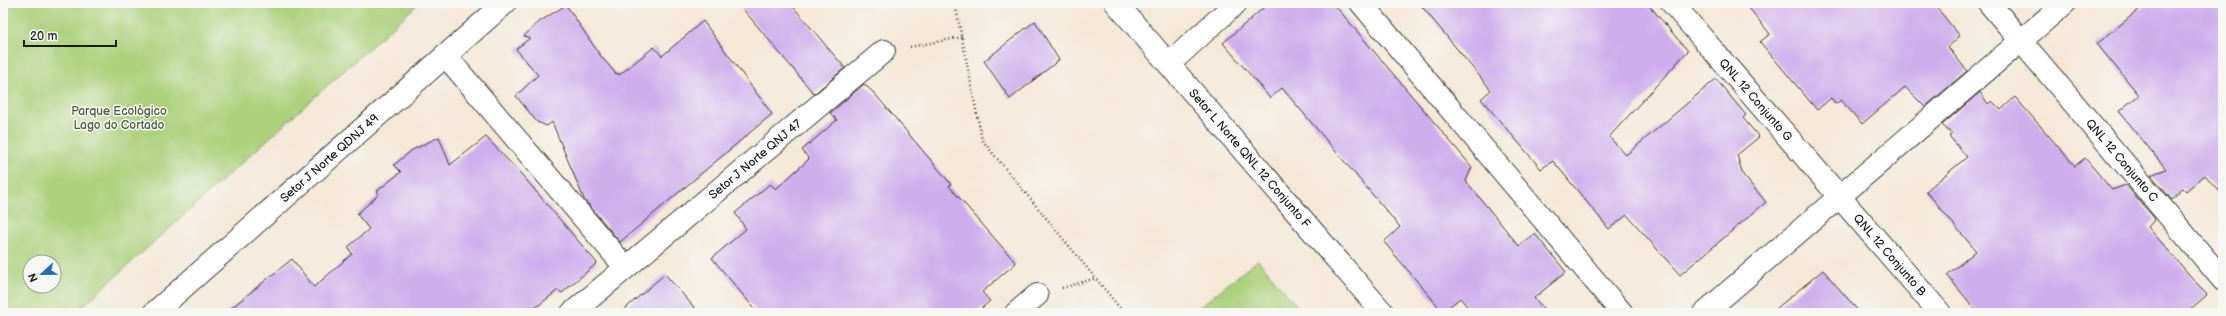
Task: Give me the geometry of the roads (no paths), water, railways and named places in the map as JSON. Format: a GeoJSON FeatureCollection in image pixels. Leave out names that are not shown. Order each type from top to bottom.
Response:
{"type":"FeatureCollection","features":[{"type":"Feature","properties":{"kind":"street","name":"Setor J Norte QDNJ 49"},"geometry":{"type":"LineString","coordinates":[[154,313],[505,3]]}},
{"type":"Feature","properties":{"kind":"street","name":"Setor L Norte QNL 12 Conjunto F"},"geometry":{"type":"LineString","coordinates":[[1116,3],[1383,313]]}},
{"type":"Feature","properties":{"kind":"street"},"geometry":{"type":"LineString","coordinates":[[1169,64],[1236,3]]}},
{"type":"Feature","properties":{"kind":"street"},"geometry":{"type":"LineString","coordinates":[[1361,3],[1622,313]]}},
{"type":"Feature","properties":{"kind":"street","name":"QNL 12 Conjunto G"},"geometry":{"type":"LineString","coordinates":[[1672,3],[1840,196]]}},
{"type":"Feature","properties":{"kind":"street","name":"QNL 12 Conjunto C"},"geometry":{"type":"LineString","coordinates":[[1989,3],[2223,280]]}},
{"type":"Feature","properties":{"kind":"street"},"geometry":{"type":"LineString","coordinates":[[1704,313],[2065,3]]}},
{"type":"Feature","properties":{"kind":"street","name":"Setor J Norte QNJ 47"},"geometry":{"type":"LineString","coordinates":[[572,313],[884,51]]}},
{"type":"Feature","properties":{"kind":"street"},"geometry":{"type":"LineString","coordinates":[[445,55],[625,267]]}},
{"type":"Feature","properties":{"kind":"street","name":"QNL 12 Conjunto B"},"geometry":{"type":"LineString","coordinates":[[1840,196],[1940,313]]}},
{"type":"Feature","properties":{"kind":"street"},"geometry":{"type":"LineString","coordinates":[[1016,313],[1037,295]]}},
{"type":"Feature","properties":{"kind":"park label","name":"Parque Ecológico Lago do Cortado"},"geometry":{"type":"Point","coordinates":[119,118]}}]}
